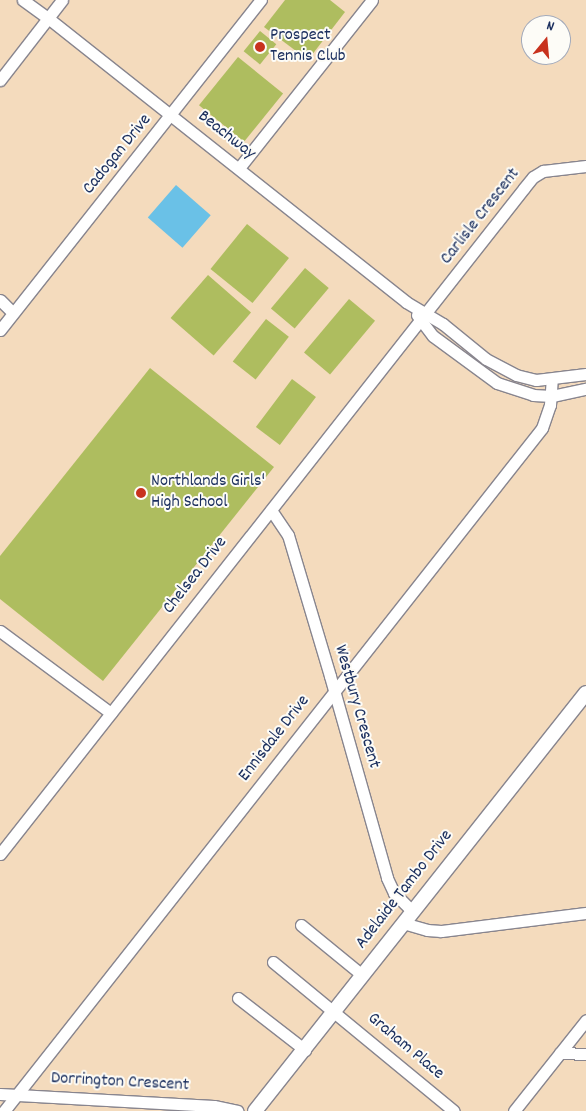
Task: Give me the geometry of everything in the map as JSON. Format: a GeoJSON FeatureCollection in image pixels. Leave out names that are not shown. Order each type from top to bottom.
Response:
{"type":"FeatureCollection","features":[{"type":"Feature","properties":{"kind":"street","name":"Beachway"},"geometry":{"type":"LineString","coordinates":[[23,0],[239,168],[424,317],[486,359],[516,375],[536,380],[586,374]]}},
{"type":"Feature","properties":{"kind":"street"},"geometry":{"type":"LineString","coordinates":[[0,80],[62,0]]}},
{"type":"Feature","properties":{"kind":"street","name":"Cadogan Drive"},"geometry":{"type":"LineString","coordinates":[[0,330],[172,116],[261,0]]}},
{"type":"Feature","properties":{"kind":"street"},"geometry":{"type":"LineString","coordinates":[[239,168],[372,0]]}},
{"type":"Feature","properties":{"kind":"street","name":"Carlisle Crescent"},"geometry":{"type":"LineString","coordinates":[[424,317],[533,177],[543,171],[586,166]]}},
{"type":"Feature","properties":{"kind":"street"},"geometry":{"type":"LineString","coordinates":[[0,300],[14,313]]}},
{"type":"Feature","properties":{"kind":"street","name":"Beachway"},"geometry":{"type":"LineString","coordinates":[[424,317],[433,336],[497,383],[517,391],[552,396],[586,389]]}},
{"type":"Feature","properties":{"kind":"street","name":"Chelsea Drive"},"geometry":{"type":"LineString","coordinates":[[0,854],[424,317]]}},
{"type":"Feature","properties":{"kind":"street","name":"Ennisdale Drive"},"geometry":{"type":"LineString","coordinates":[[4,1111],[542,428],[548,416],[552,396],[552,379]]}},
{"type":"Feature","properties":{"kind":"street","name":"Westbury Crescent"},"geometry":{"type":"LineString","coordinates":[[271,510],[288,535],[387,878],[394,893],[412,911]]}},
{"type":"Feature","properties":{"kind":"street"},"geometry":{"type":"LineString","coordinates":[[0,631],[111,712]]}},
{"type":"Feature","properties":{"kind":"street","name":"Adelaide Tambo Drive"},"geometry":{"type":"LineString","coordinates":[[255,1111],[586,692]]}},
{"type":"Feature","properties":{"kind":"street"},"geometry":{"type":"LineString","coordinates":[[403,923],[427,930],[441,930],[586,913]]}},
{"type":"Feature","properties":{"kind":"street"},"geometry":{"type":"LineString","coordinates":[[301,924],[362,975]]}},
{"type":"Feature","properties":{"kind":"street","name":"Graham Place"},"geometry":{"type":"LineString","coordinates":[[273,962],[334,1010],[454,1111]]}},
{"type":"Feature","properties":{"kind":"street"},"geometry":{"type":"LineString","coordinates":[[238,998],[304,1050]]}},
{"type":"Feature","properties":{"kind":"street"},"geometry":{"type":"LineString","coordinates":[[514,1111],[586,1020]]}},
{"type":"Feature","properties":{"kind":"street"},"geometry":{"type":"LineString","coordinates":[[560,1053],[586,1054]]}},
{"type":"Feature","properties":{"kind":"street","name":"Dorrington Crescent"},"geometry":{"type":"LineString","coordinates":[[0,1094],[214,1106],[236,1111]]}},
{"type":"Feature","properties":{"kind":"green space"},"geometry":{"type":"Polygon","coordinates":[[[285,0],[330,0],[345,12],[308,60],[264,27],[285,0]]]}},
{"type":"Feature","properties":{"kind":"green space","name":"Prospect Tennis Club"},"geometry":{"type":"Polygon","coordinates":[[[260,31],[276,44],[260,64],[244,51],[260,31]]]}},
{"type":"Feature","properties":{"kind":"green space"},"geometry":{"type":"Polygon","coordinates":[[[238,57],[283,94],[244,142],[199,105],[238,57]]]}},
{"type":"Feature","properties":{"kind":"green space"},"geometry":{"type":"Polygon","coordinates":[[[247,224],[289,258],[252,303],[210,269],[247,224]]]}},
{"type":"Feature","properties":{"kind":"green space"},"geometry":{"type":"Polygon","coordinates":[[[305,268],[329,288],[295,329],[271,309],[305,268]]]}},
{"type":"Feature","properties":{"kind":"green space"},"geometry":{"type":"Polygon","coordinates":[[[208,275],[251,312],[214,355],[171,318],[208,275]]]}},
{"type":"Feature","properties":{"kind":"green space"},"geometry":{"type":"Polygon","coordinates":[[[349,299],[375,321],[330,374],[304,353],[349,299]]]}},
{"type":"Feature","properties":{"kind":"green space"},"geometry":{"type":"Polygon","coordinates":[[[266,319],[289,337],[256,379],[233,362],[266,319]]]}},
{"type":"Feature","properties":{"kind":"green space"},"geometry":{"type":"Polygon","coordinates":[[[150,368],[274,467],[103,681],[0,599],[0,556],[150,368]]]}},
{"type":"Feature","properties":{"kind":"green space"},"geometry":{"type":"Polygon","coordinates":[[[292,379],[316,397],[280,445],[256,427],[292,379]]]}},
{"type":"Feature","properties":{"kind":"water"},"geometry":{"type":"Polygon","coordinates":[[[176,185],[211,215],[183,248],[148,217],[176,185]]]}},
{"type":"Feature","properties":{"kind":"place","name":"Prospect Tennis Club"},"geometry":{"type":"Point","coordinates":[260,47]}},
{"type":"Feature","properties":{"kind":"place","name":"Northlands Girls' High School"},"geometry":{"type":"Point","coordinates":[141,493]}}]}
